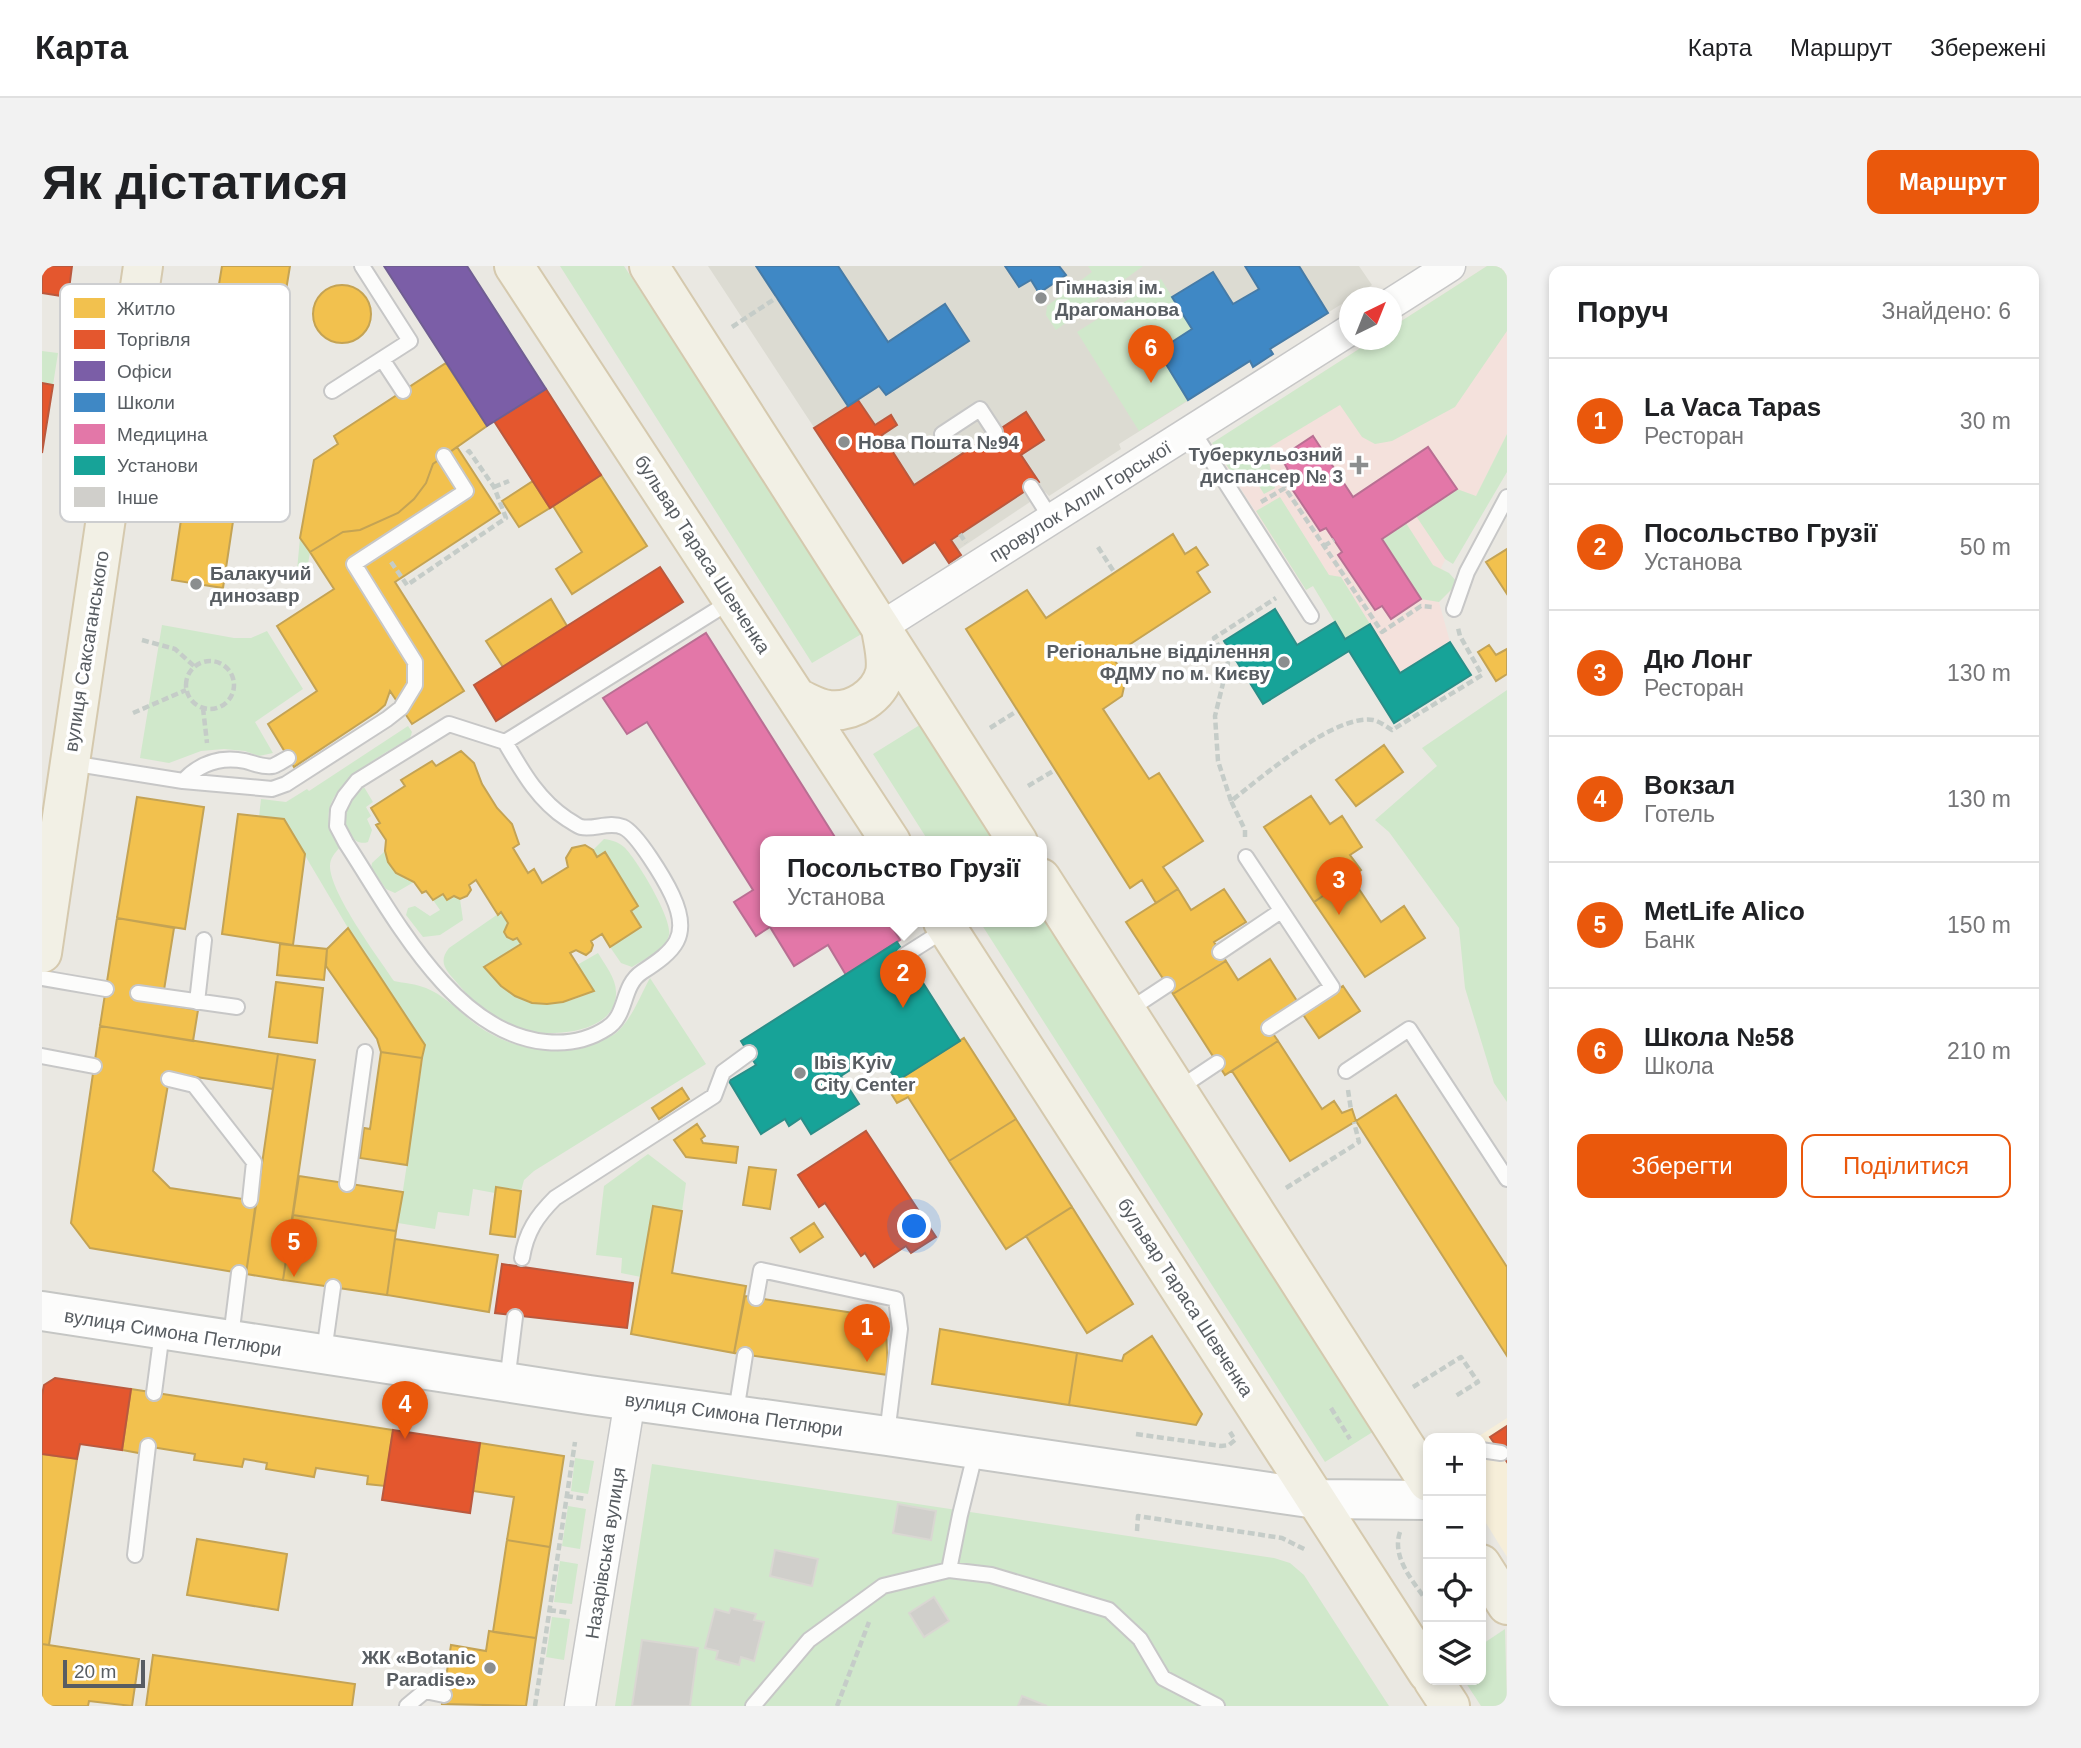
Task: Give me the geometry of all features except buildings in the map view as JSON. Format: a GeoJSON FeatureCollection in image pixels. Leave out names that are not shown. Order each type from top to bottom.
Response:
{"type":"FeatureCollection","features":[{"type":"Feature","properties":{"kind":"main road","name":"вулиця Саксаганського"},"geometry":{"type":"LineString","coordinates":[[140,284],[143,266]]}},
{"type":"Feature","properties":{"kind":"main road","name":"бульвар Тараса Шевченка"},"geometry":{"type":"LineString","coordinates":[[514,266],[887,836]]}},
{"type":"Feature","properties":{"kind":"main road"},"geometry":{"type":"LineString","coordinates":[[649,266],[1014,836]]}},
{"type":"Feature","properties":{"kind":"main road","name":"вулиця Саксаганського"},"geometry":{"type":"LineString","coordinates":[[42,953],[52,821],[69,763],[105,522]]}},
{"type":"Feature","properties":{"kind":"main road"},"geometry":{"type":"LineString","coordinates":[[797,698],[829,710],[848,708],[871,696],[880,687],[885,670],[881,627]]}},
{"type":"Feature","properties":{"kind":"main road"},"geometry":{"type":"LineString","coordinates":[[1047,887],[1423,1465]]}},
{"type":"Feature","properties":{"kind":"main road","name":"бульвар Тараса Шевченка"},"geometry":{"type":"LineString","coordinates":[[946,927],[1423,1665]]}},
{"type":"Feature","properties":{"kind":"main road","name":"вулиця Симона Петлюри"},"geometry":{"type":"LineString","coordinates":[[42,1311],[230,1342],[1417,1512]]}},
{"type":"Feature","properties":{"kind":"main road"},"geometry":{"type":"LineString","coordinates":[[1486,1572],[1507,1605]]}},
{"type":"Feature","properties":{"kind":"main road"},"geometry":{"type":"LineString","coordinates":[[1436,1685],[1450,1706]]}},
{"type":"Feature","properties":{"kind":"street"},"geometry":{"type":"LineString","coordinates":[[1402,296],[1450,266]]}},
{"type":"Feature","properties":{"kind":"street","name":"провулок Алли Горської"},"geometry":{"type":"LineString","coordinates":[[881,627],[1339,336]]}},
{"type":"Feature","properties":{"kind":"street","name":"Назарівська вулиця"},"geometry":{"type":"LineString","coordinates":[[580,1706],[630,1400]]}},
{"type":"Feature","properties":{"kind":"lane"},"geometry":{"type":"LineString","coordinates":[[332,391],[410,341],[362,266]]}},
{"type":"Feature","properties":{"kind":"lane"},"geometry":{"type":"LineString","coordinates":[[382,359],[403,391]]}},
{"type":"Feature","properties":{"kind":"lane"},"geometry":{"type":"LineString","coordinates":[[942,434],[980,409],[995,432]]}},
{"type":"Feature","properties":{"kind":"lane"},"geometry":{"type":"LineString","coordinates":[[1192,430],[1311,616]]}},
{"type":"Feature","properties":{"kind":"lane"},"geometry":{"type":"LineString","coordinates":[[69,763],[183,780],[272,789],[286,784],[401,708],[415,685],[415,662],[354,564],[466,491],[444,456]]}},
{"type":"Feature","properties":{"kind":"lane"},"geometry":{"type":"LineString","coordinates":[[1031,487],[1051,517]]}},
{"type":"Feature","properties":{"kind":"lane"},"geometry":{"type":"LineString","coordinates":[[1454,609],[1467,572],[1507,497]]}},
{"type":"Feature","properties":{"kind":"lane"},"geometry":{"type":"LineString","coordinates":[[505,742],[529,783],[553,810],[581,827],[623,827],[635,836],[673,897],[676,907],[680,937],[670,953],[634,978],[626,992],[621,1013],[608,1028],[588,1037],[562,1043],[537,1041],[511,1034],[485,1020],[433,972],[346,843],[337,825],[338,810],[357,781],[449,724],[505,742],[732,600]]}},
{"type":"Feature","properties":{"kind":"lane"},"geometry":{"type":"LineString","coordinates":[[183,780],[194,769],[209,762],[229,759],[272,766],[288,758]]}},
{"type":"Feature","properties":{"kind":"lane"},"geometry":{"type":"LineString","coordinates":[[1246,857],[1332,987],[1269,1028]]}},
{"type":"Feature","properties":{"kind":"lane"},"geometry":{"type":"LineString","coordinates":[[1220,952],[1281,911]]}},
{"type":"Feature","properties":{"kind":"lane"},"geometry":{"type":"LineString","coordinates":[[905,955],[942,927]]}},
{"type":"Feature","properties":{"kind":"lane"},"geometry":{"type":"LineString","coordinates":[[197,1002],[204,940]]}},
{"type":"Feature","properties":{"kind":"lane"},"geometry":{"type":"LineString","coordinates":[[42,978],[106,989]]}},
{"type":"Feature","properties":{"kind":"lane"},"geometry":{"type":"LineString","coordinates":[[1128,1011],[1167,985]]}},
{"type":"Feature","properties":{"kind":"lane"},"geometry":{"type":"LineString","coordinates":[[138,993],[237,1007]]}},
{"type":"Feature","properties":{"kind":"lane"},"geometry":{"type":"LineString","coordinates":[[1346,1070],[1409,1029],[1507,1179]]}},
{"type":"Feature","properties":{"kind":"lane"},"geometry":{"type":"LineString","coordinates":[[347,1184],[365,1052]]}},
{"type":"Feature","properties":{"kind":"lane"},"geometry":{"type":"LineString","coordinates":[[522,1258],[525,1238],[538,1215],[555,1198],[714,1096],[723,1072],[749,1053]]}},
{"type":"Feature","properties":{"kind":"lane"},"geometry":{"type":"LineString","coordinates":[[42,1056],[94,1066]]}},
{"type":"Feature","properties":{"kind":"lane"},"geometry":{"type":"LineString","coordinates":[[1177,1090],[1217,1063]]}},
{"type":"Feature","properties":{"kind":"lane"},"geometry":{"type":"LineString","coordinates":[[169,1079],[194,1085],[254,1162],[250,1200]]}},
{"type":"Feature","properties":{"kind":"lane"},"geometry":{"type":"LineString","coordinates":[[756,1298],[761,1270],[896,1299],[900,1329],[887,1436]]}},
{"type":"Feature","properties":{"kind":"lane"},"geometry":{"type":"LineString","coordinates":[[230,1342],[239,1273]]}},
{"type":"Feature","properties":{"kind":"lane"},"geometry":{"type":"LineString","coordinates":[[323,1355],[333,1287]]}},
{"type":"Feature","properties":{"kind":"lane"},"geometry":{"type":"LineString","coordinates":[[507,1382],[515,1317]]}},
{"type":"Feature","properties":{"kind":"lane"},"geometry":{"type":"LineString","coordinates":[[154,1393],[162,1331]]}},
{"type":"Feature","properties":{"kind":"lane"},"geometry":{"type":"LineString","coordinates":[[736,1414],[745,1355]]}},
{"type":"Feature","properties":{"kind":"lane"},"geometry":{"type":"LineString","coordinates":[[135,1555],[148,1446]]}},
{"type":"Feature","properties":{"kind":"lane"},"geometry":{"type":"LineString","coordinates":[[949,1570],[976,1450]]}},
{"type":"Feature","properties":{"kind":"lane"},"geometry":{"type":"LineString","coordinates":[[1486,1451],[1501,1453]]}},
{"type":"Feature","properties":{"kind":"lane"},"geometry":{"type":"LineString","coordinates":[[753,1706],[809,1640],[883,1586],[949,1570],[991,1575],[1109,1610],[1140,1639],[1163,1678],[1217,1706]]}},
{"type":"Feature","properties":{"kind":"lane"},"geometry":{"type":"LineString","coordinates":[[407,1706],[425,1691],[444,1695]]}},
{"type":"Feature","properties":{"kind":"path"},"geometry":{"type":"LineString","coordinates":[[732,327],[776,298]]}},
{"type":"Feature","properties":{"kind":"path"},"geometry":{"type":"LineString","coordinates":[[388,557],[408,585],[506,519],[494,487],[470,451]]}},
{"type":"Feature","properties":{"kind":"path"},"geometry":{"type":"LineString","coordinates":[[494,487],[509,481]]}},
{"type":"Feature","properties":{"kind":"path"},"geometry":{"type":"LineString","coordinates":[[1231,801],[1313,739],[1353,721],[1374,720],[1392,730],[1482,675],[1460,636],[1454,609],[1421,606],[1381,632],[1286,488],[1276,494]]}},
{"type":"Feature","properties":{"kind":"path"},"geometry":{"type":"LineString","coordinates":[[1324,546],[1334,540]]}},
{"type":"Feature","properties":{"kind":"path"},"geometry":{"type":"LineString","coordinates":[[1098,547],[1114,572]]}},
{"type":"Feature","properties":{"kind":"path"},"geometry":{"type":"LineString","coordinates":[[1246,857],[1245,830],[1231,801],[1218,761],[1215,716],[1228,663],[1214,638],[1293,587]]}},
{"type":"Feature","properties":{"kind":"path"},"geometry":{"type":"LineString","coordinates":[[142,640],[175,649],[194,666]]}},
{"type":"Feature","properties":{"kind":"path"},"geometry":{"type":"LineString","coordinates":[[205,660],[218,661],[229,668],[234,679],[234,692],[228,703],[216,709],[203,708],[192,701],[186,690],[187,677],[194,666],[205,660]]}},
{"type":"Feature","properties":{"kind":"path"},"geometry":{"type":"LineString","coordinates":[[133,713],[186,690]]}},
{"type":"Feature","properties":{"kind":"path"},"geometry":{"type":"LineString","coordinates":[[203,708],[209,762]]}},
{"type":"Feature","properties":{"kind":"path"},"geometry":{"type":"LineString","coordinates":[[990,728],[1017,711]]}},
{"type":"Feature","properties":{"kind":"path"},"geometry":{"type":"LineString","coordinates":[[1028,786],[1055,770]]}},
{"type":"Feature","properties":{"kind":"path"},"geometry":{"type":"LineString","coordinates":[[1286,1188],[1359,1142],[1354,1122]]}},
{"type":"Feature","properties":{"kind":"path"},"geometry":{"type":"LineString","coordinates":[[1413,1387],[1461,1357],[1478,1382],[1454,1397]]}},
{"type":"Feature","properties":{"kind":"path"},"geometry":{"type":"LineString","coordinates":[[1331,1408],[1350,1439]]}},
{"type":"Feature","properties":{"kind":"path"},"geometry":{"type":"LineString","coordinates":[[1136,1434],[1221,1446],[1235,1440]]}},
{"type":"Feature","properties":{"kind":"path"},"geometry":{"type":"LineString","coordinates":[[535,1706],[575,1441]]}},
{"type":"Feature","properties":{"kind":"path"},"geometry":{"type":"LineString","coordinates":[[566,1496],[596,1500]]}},
{"type":"Feature","properties":{"kind":"path"},"geometry":{"type":"LineString","coordinates":[[1417,1512],[1397,1540],[1398,1551],[1407,1572],[1423,1596]]}},
{"type":"Feature","properties":{"kind":"path"},"geometry":{"type":"LineString","coordinates":[[1137,1531],[1138,1516],[1282,1538],[1305,1547]]}},
{"type":"Feature","properties":{"kind":"path"},"geometry":{"type":"LineString","coordinates":[[837,1706],[883,1586]]}},
{"type":"Feature","properties":{"kind":"path"},"geometry":{"type":"LineString","coordinates":[[549,1610],[576,1614]]}},
{"type":"Feature","properties":{"kind":"shaded area"},"geometry":{"type":"Polygon","coordinates":[[[708,266],[1359,266],[1372,285],[1339,287],[1339,306],[1270,349],[1273,354],[1253,367],[1250,362],[1119,444],[1121,449],[1049,496],[1045,492],[958,550],[961,555],[949,563],[935,542],[903,563],[708,266]]]}},
{"type":"Feature","properties":{"kind":"shaded area","name":"Туберкульозний диспансер № 3"},"geometry":{"type":"Polygon","coordinates":[[[1487,266],[1507,266],[1507,434],[1441,568],[1458,583],[1439,602],[1450,642],[1400,673],[1341,577],[1329,576],[1306,590],[1212,444],[1358,350],[1402,350],[1402,321],[1487,266]]]}},
{"type":"Feature","properties":{"kind":"shaded area"},"geometry":{"type":"Polygon","coordinates":[[[1507,1418],[1507,1557],[1486,1523],[1486,1433],[1484,1433],[1507,1418]]]}},
{"type":"Feature","properties":{"kind":"green space"},"geometry":{"type":"Polygon","coordinates":[[[560,266],[624,266],[865,632],[812,663],[560,266]]]}},
{"type":"Feature","properties":{"kind":"green space"},"geometry":{"type":"Polygon","coordinates":[[[1088,266],[1143,266],[1056,330],[1046,315],[1047,306],[1092,272],[1088,266]]]}},
{"type":"Feature","properties":{"kind":"green space"},"geometry":{"type":"Polygon","coordinates":[[[1487,266],[1507,266],[1507,331],[1455,407],[1392,441],[1375,444],[1362,437],[1340,405],[1270,447],[1267,453],[1275,488],[1264,494],[1254,478],[1240,486],[1212,443],[1357,350],[1402,350],[1402,321],[1487,266]]]}},
{"type":"Feature","properties":{"kind":"green space"},"geometry":{"type":"Polygon","coordinates":[[[1161,279],[1192,329],[1158,351],[1188,400],[1139,431],[1077,332],[1161,279]]]}},
{"type":"Feature","properties":{"kind":"green space"},"geometry":{"type":"Polygon","coordinates":[[[42,351],[58,353],[53,385],[42,383],[42,351]]]}},
{"type":"Feature","properties":{"kind":"green space"},"geometry":{"type":"Polygon","coordinates":[[[1507,434],[1507,472],[1453,564],[1445,559],[1416,516],[1457,489],[1476,496],[1507,434]]]}},
{"type":"Feature","properties":{"kind":"green space"},"geometry":{"type":"Polygon","coordinates":[[[1280,497],[1329,575],[1341,577],[1370,624],[1345,639],[1313,586],[1306,590],[1256,511],[1280,497]]]}},
{"type":"Feature","properties":{"kind":"green space"},"geometry":{"type":"Polygon","coordinates":[[[1406,523],[1433,565],[1449,573],[1458,583],[1439,602],[1421,599],[1382,539],[1406,523]]]}},
{"type":"Feature","properties":{"kind":"green space"},"geometry":{"type":"Polygon","coordinates":[[[300,538],[310,552],[305,582],[296,581],[300,538]]]}},
{"type":"Feature","properties":{"kind":"green space"},"geometry":{"type":"Polygon","coordinates":[[[162,625],[234,638],[251,638],[267,631],[303,689],[255,722],[273,753],[259,756],[245,751],[224,749],[201,751],[169,763],[140,758],[162,625]]]}},
{"type":"Feature","properties":{"kind":"green space"},"geometry":{"type":"Polygon","coordinates":[[[1507,690],[1507,1102],[1494,1083],[1465,988],[1459,928],[1389,832],[1375,820],[1437,766],[1422,748],[1507,690]]]}},
{"type":"Feature","properties":{"kind":"green space"},"geometry":{"type":"Polygon","coordinates":[[[923,723],[996,836],[925,836],[873,754],[923,723]]]}},
{"type":"Feature","properties":{"kind":"green space"},"geometry":{"type":"Polygon","coordinates":[[[408,726],[412,732],[410,738],[355,774],[334,798],[329,812],[330,827],[340,847],[331,860],[332,878],[356,925],[394,981],[433,991],[478,1026],[505,1041],[551,1050],[582,1047],[616,1033],[631,1014],[650,978],[706,1064],[534,1171],[524,1180],[521,1191],[496,1187],[495,1193],[473,1189],[469,1216],[438,1212],[435,1229],[398,1223],[425,1045],[348,928],[284,820],[259,817],[261,799],[286,802],[307,789],[309,791],[408,726]]]}},
{"type":"Feature","properties":{"kind":"green space"},"geometry":{"type":"Polygon","coordinates":[[[364,787],[373,802],[366,807],[371,816],[367,819],[372,830],[368,842],[363,843],[351,836],[346,821],[350,804],[364,787]]]}},
{"type":"Feature","properties":{"kind":"green space"},"geometry":{"type":"Polygon","coordinates":[[[604,839],[619,844],[630,853],[645,875],[669,927],[669,935],[663,945],[654,954],[632,967],[621,963],[610,947],[640,927],[631,911],[638,906],[605,853],[597,857],[593,850],[604,839]]]}},
{"type":"Feature","properties":{"kind":"green space"},"geometry":{"type":"Polygon","coordinates":[[[385,851],[395,871],[414,882],[395,893],[386,889],[371,868],[372,863],[385,851]]]}},
{"type":"Feature","properties":{"kind":"green space"},"geometry":{"type":"Polygon","coordinates":[[[443,894],[447,900],[454,896],[460,899],[463,920],[440,935],[423,937],[406,915],[408,908],[415,906],[430,916],[440,910],[433,900],[443,894]]]}},
{"type":"Feature","properties":{"kind":"green space"},"geometry":{"type":"Polygon","coordinates":[[[501,912],[508,923],[504,932],[507,937],[513,940],[517,938],[521,944],[484,966],[492,976],[506,987],[534,999],[567,1001],[593,991],[577,965],[598,953],[616,987],[613,1007],[605,1018],[592,1026],[559,1033],[526,1031],[498,1019],[470,997],[447,971],[445,953],[501,912]]]}},
{"type":"Feature","properties":{"kind":"green space"},"geometry":{"type":"Polygon","coordinates":[[[1047,914],[1379,1428],[1325,1462],[983,927],[1047,927],[1047,914]]]}},
{"type":"Feature","properties":{"kind":"green space"},"geometry":{"type":"Polygon","coordinates":[[[648,1154],[686,1183],[682,1211],[653,1206],[641,1277],[621,1273],[622,1258],[596,1255],[604,1186],[648,1154]]]}},
{"type":"Feature","properties":{"kind":"green space"},"geometry":{"type":"Polygon","coordinates":[[[575,1458],[594,1461],[588,1494],[571,1491],[575,1458]]]}},
{"type":"Feature","properties":{"kind":"green space"},"geometry":{"type":"Polygon","coordinates":[[[652,1464],[1274,1558],[1290,1563],[1304,1575],[1389,1706],[615,1706],[652,1464]]]}},
{"type":"Feature","properties":{"kind":"green space"},"geometry":{"type":"Polygon","coordinates":[[[568,1506],[586,1509],[580,1549],[562,1546],[568,1506]]]}},
{"type":"Feature","properties":{"kind":"green space"},"geometry":{"type":"Polygon","coordinates":[[[560,1561],[578,1564],[572,1604],[554,1602],[560,1561]]]}},
{"type":"Feature","properties":{"kind":"green space"},"geometry":{"type":"Polygon","coordinates":[[[552,1617],[570,1619],[564,1660],[546,1657],[552,1617]]]}},
{"type":"Feature","properties":{"kind":"green space"},"geometry":{"type":"Polygon","coordinates":[[[1505,1629],[1507,1706],[1481,1706],[1467,1685],[1486,1685],[1486,1642],[1505,1629]]]}},
{"type":"Feature","properties":{"kind":"place","name":"Гімназія ім. Драгоманова"},"geometry":{"type":"Point","coordinates":[1041,298]}},
{"type":"Feature","properties":{"kind":"place","name":"Школа №58"},"geometry":{"type":"Point","coordinates":[1151,383]}},
{"type":"Feature","properties":{"kind":"place","name":"Нова Пошта №94"},"geometry":{"type":"Point","coordinates":[844,442]}},
{"type":"Feature","properties":{"kind":"place","name":"Туберкульозний диспансер № 3"},"geometry":{"type":"Point","coordinates":[1359,465]}},
{"type":"Feature","properties":{"kind":"place","name":"Балакучий динозавр"},"geometry":{"type":"Point","coordinates":[196,584]}},
{"type":"Feature","properties":{"kind":"place","name":"Регіональне відділення ФДМУ по м. Києву"},"geometry":{"type":"Point","coordinates":[1284,662]}},
{"type":"Feature","properties":{"kind":"place","name":"Дю Лонг"},"geometry":{"type":"Point","coordinates":[1339,915]}},
{"type":"Feature","properties":{"kind":"place","name":"Посольство Грузії"},"geometry":{"type":"Point","coordinates":[903,1008]}},
{"type":"Feature","properties":{"kind":"place","name":"Ibis Kyiv City Center"},"geometry":{"type":"Point","coordinates":[800,1073]}},
{"type":"Feature","properties":{"kind":"place","name":"MetLife Alico"},"geometry":{"type":"Point","coordinates":[294,1277]}},
{"type":"Feature","properties":{"kind":"place","name":"La Vaca Tapas"},"geometry":{"type":"Point","coordinates":[867,1362]}},
{"type":"Feature","properties":{"kind":"place","name":"Вокзал"},"geometry":{"type":"Point","coordinates":[405,1439]}},
{"type":"Feature","properties":{"kind":"place","name":"ЖК «Botanic Paradise»"},"geometry":{"type":"Point","coordinates":[490,1668]}}]}
